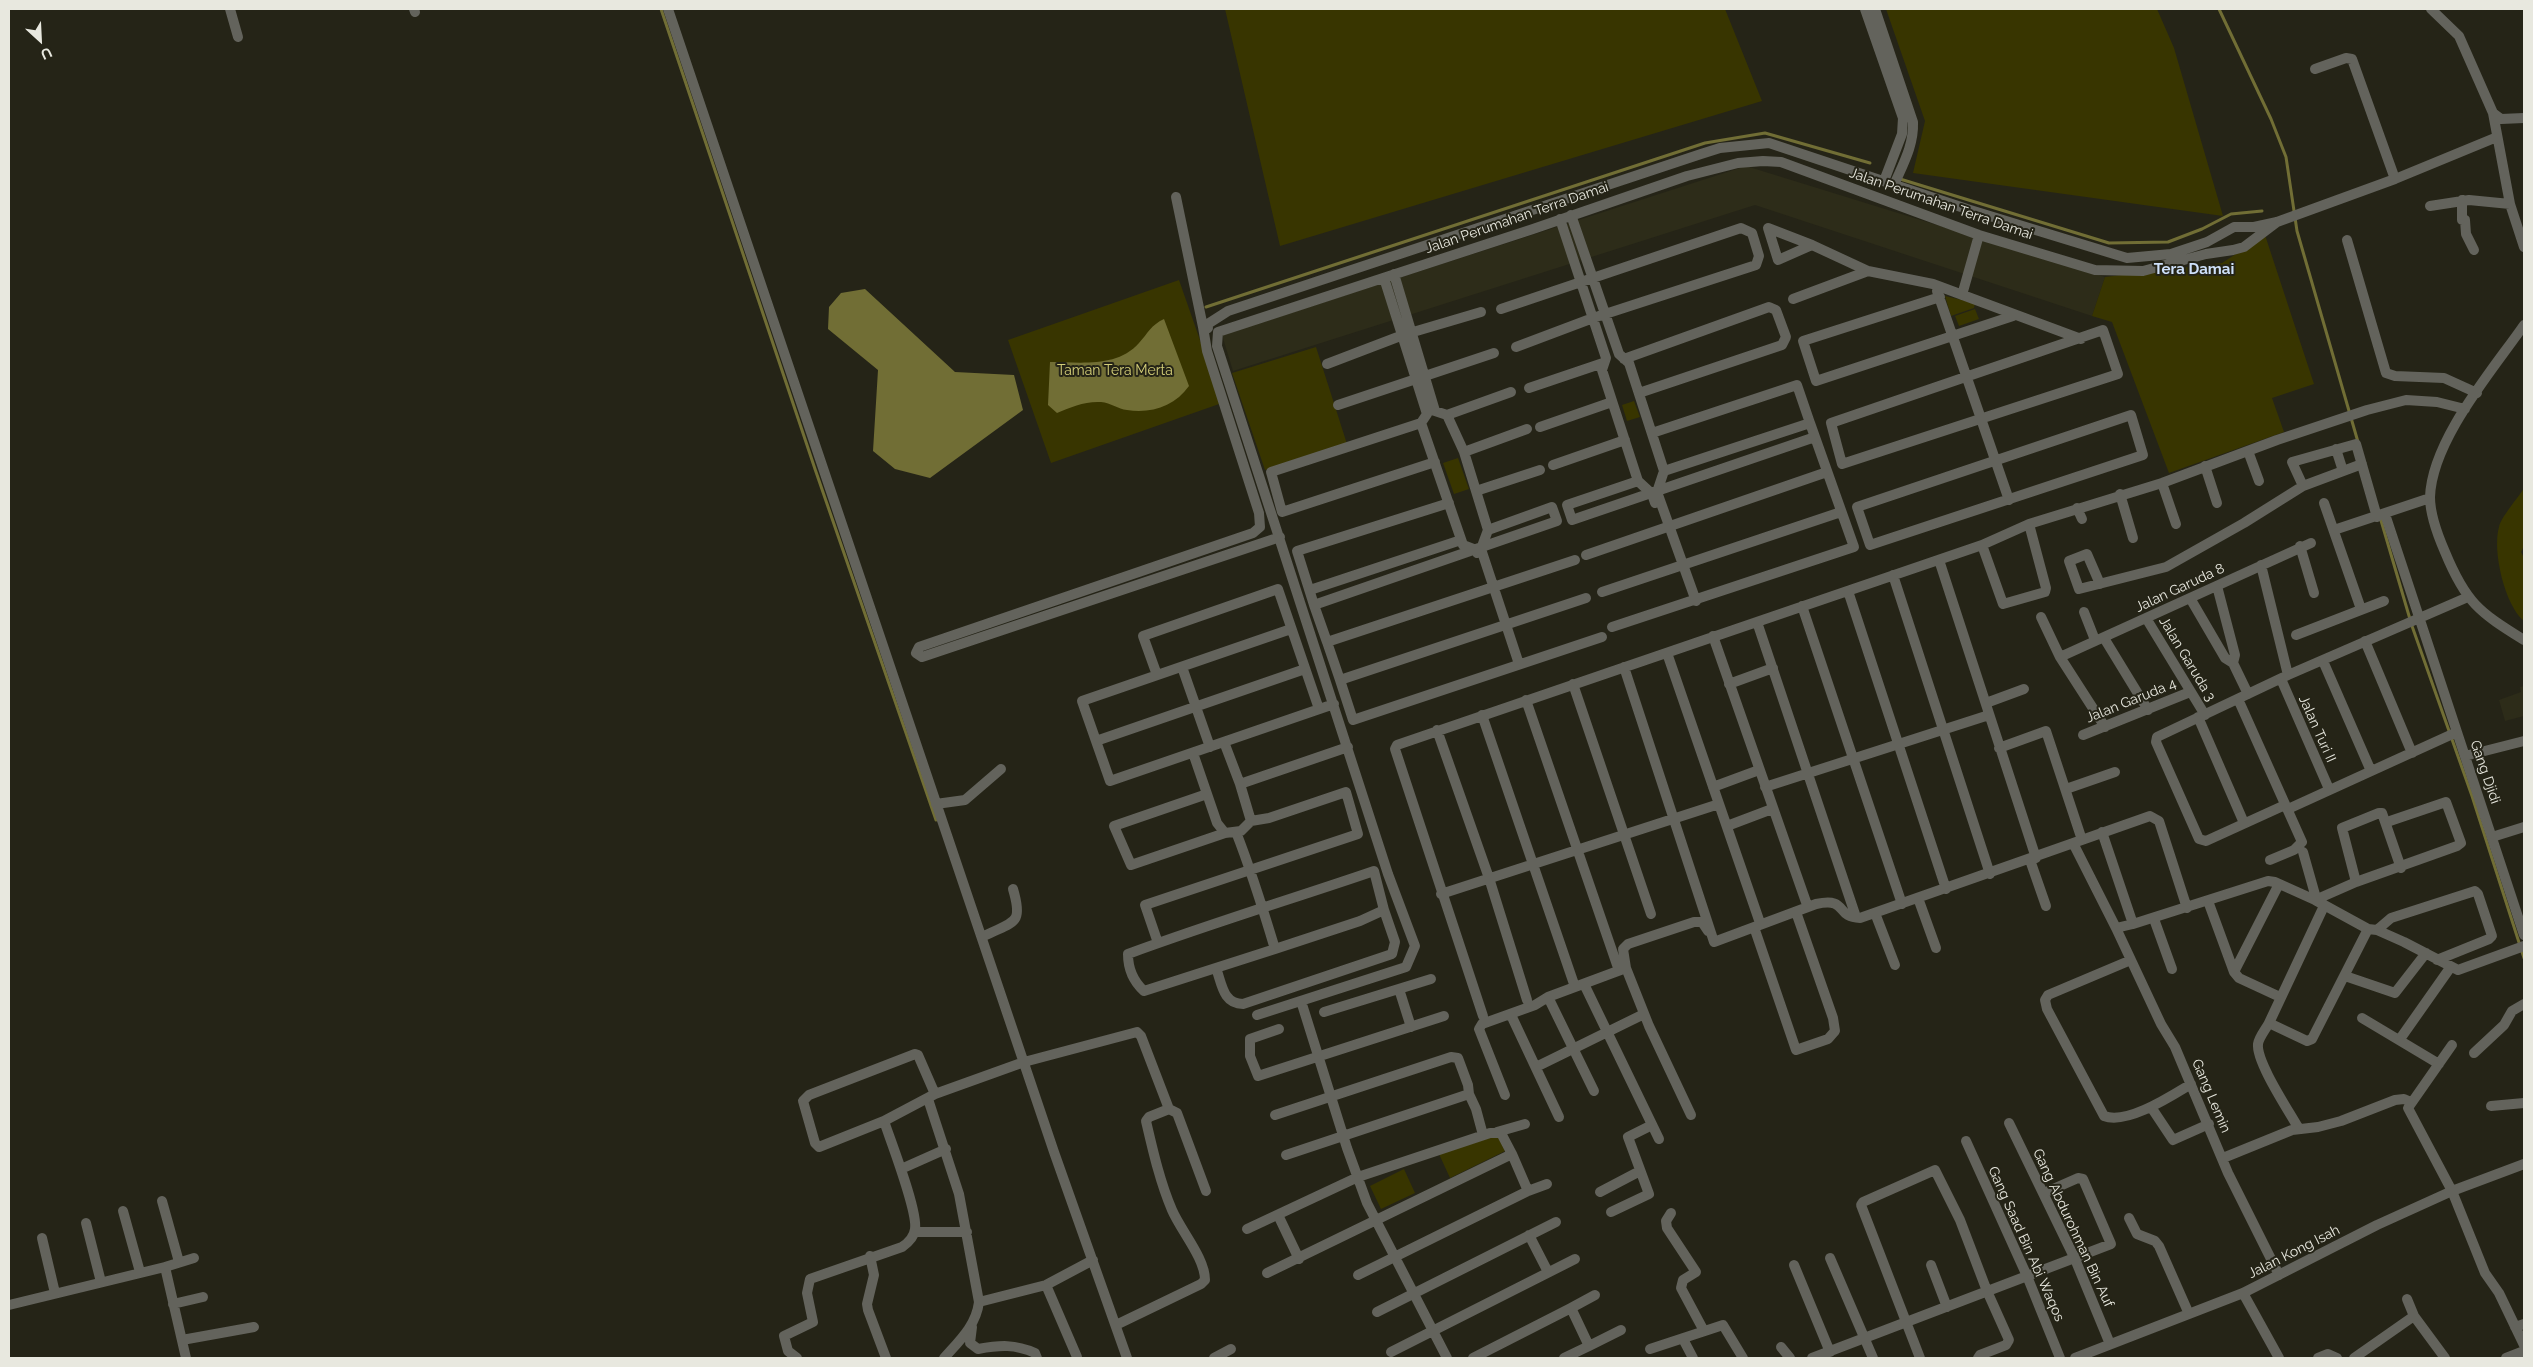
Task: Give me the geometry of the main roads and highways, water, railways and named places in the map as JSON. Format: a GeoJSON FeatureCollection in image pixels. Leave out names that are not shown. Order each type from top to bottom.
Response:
{"type":"FeatureCollection","features":[{"type":"Feature","properties":{"kind":"waterway"},"geometry":{"type":"LineString","coordinates":[[661,9],[815,469],[936,820]]}},
{"type":"Feature","properties":{"kind":"waterway"},"geometry":{"type":"LineString","coordinates":[[2219,9],[2271,119],[2286,157],[2297,231],[2358,442]]}},
{"type":"Feature","properties":{"kind":"waterway"},"geometry":{"type":"LineString","coordinates":[[1206,307],[1705,143],[1765,133],[1870,163]]}},
{"type":"Feature","properties":{"kind":"waterway"},"geometry":{"type":"LineString","coordinates":[[1900,179],[2109,243],[2168,242],[2202,229],[2231,214],[2262,211]]}},
{"type":"Feature","properties":{"kind":"waterway"},"geometry":{"type":"LineString","coordinates":[[2380,517],[2412,626],[2472,796],[2524,958]]}},
{"type":"Feature","properties":{"kind":"district","name":"Tera Damai"},"geometry":{"type":"Point","coordinates":[2194,269]}},
{"type":"Feature","properties":{"kind":"park label","name":"Taman Tera Merta"},"geometry":{"type":"Point","coordinates":[1115,371]}}]}
